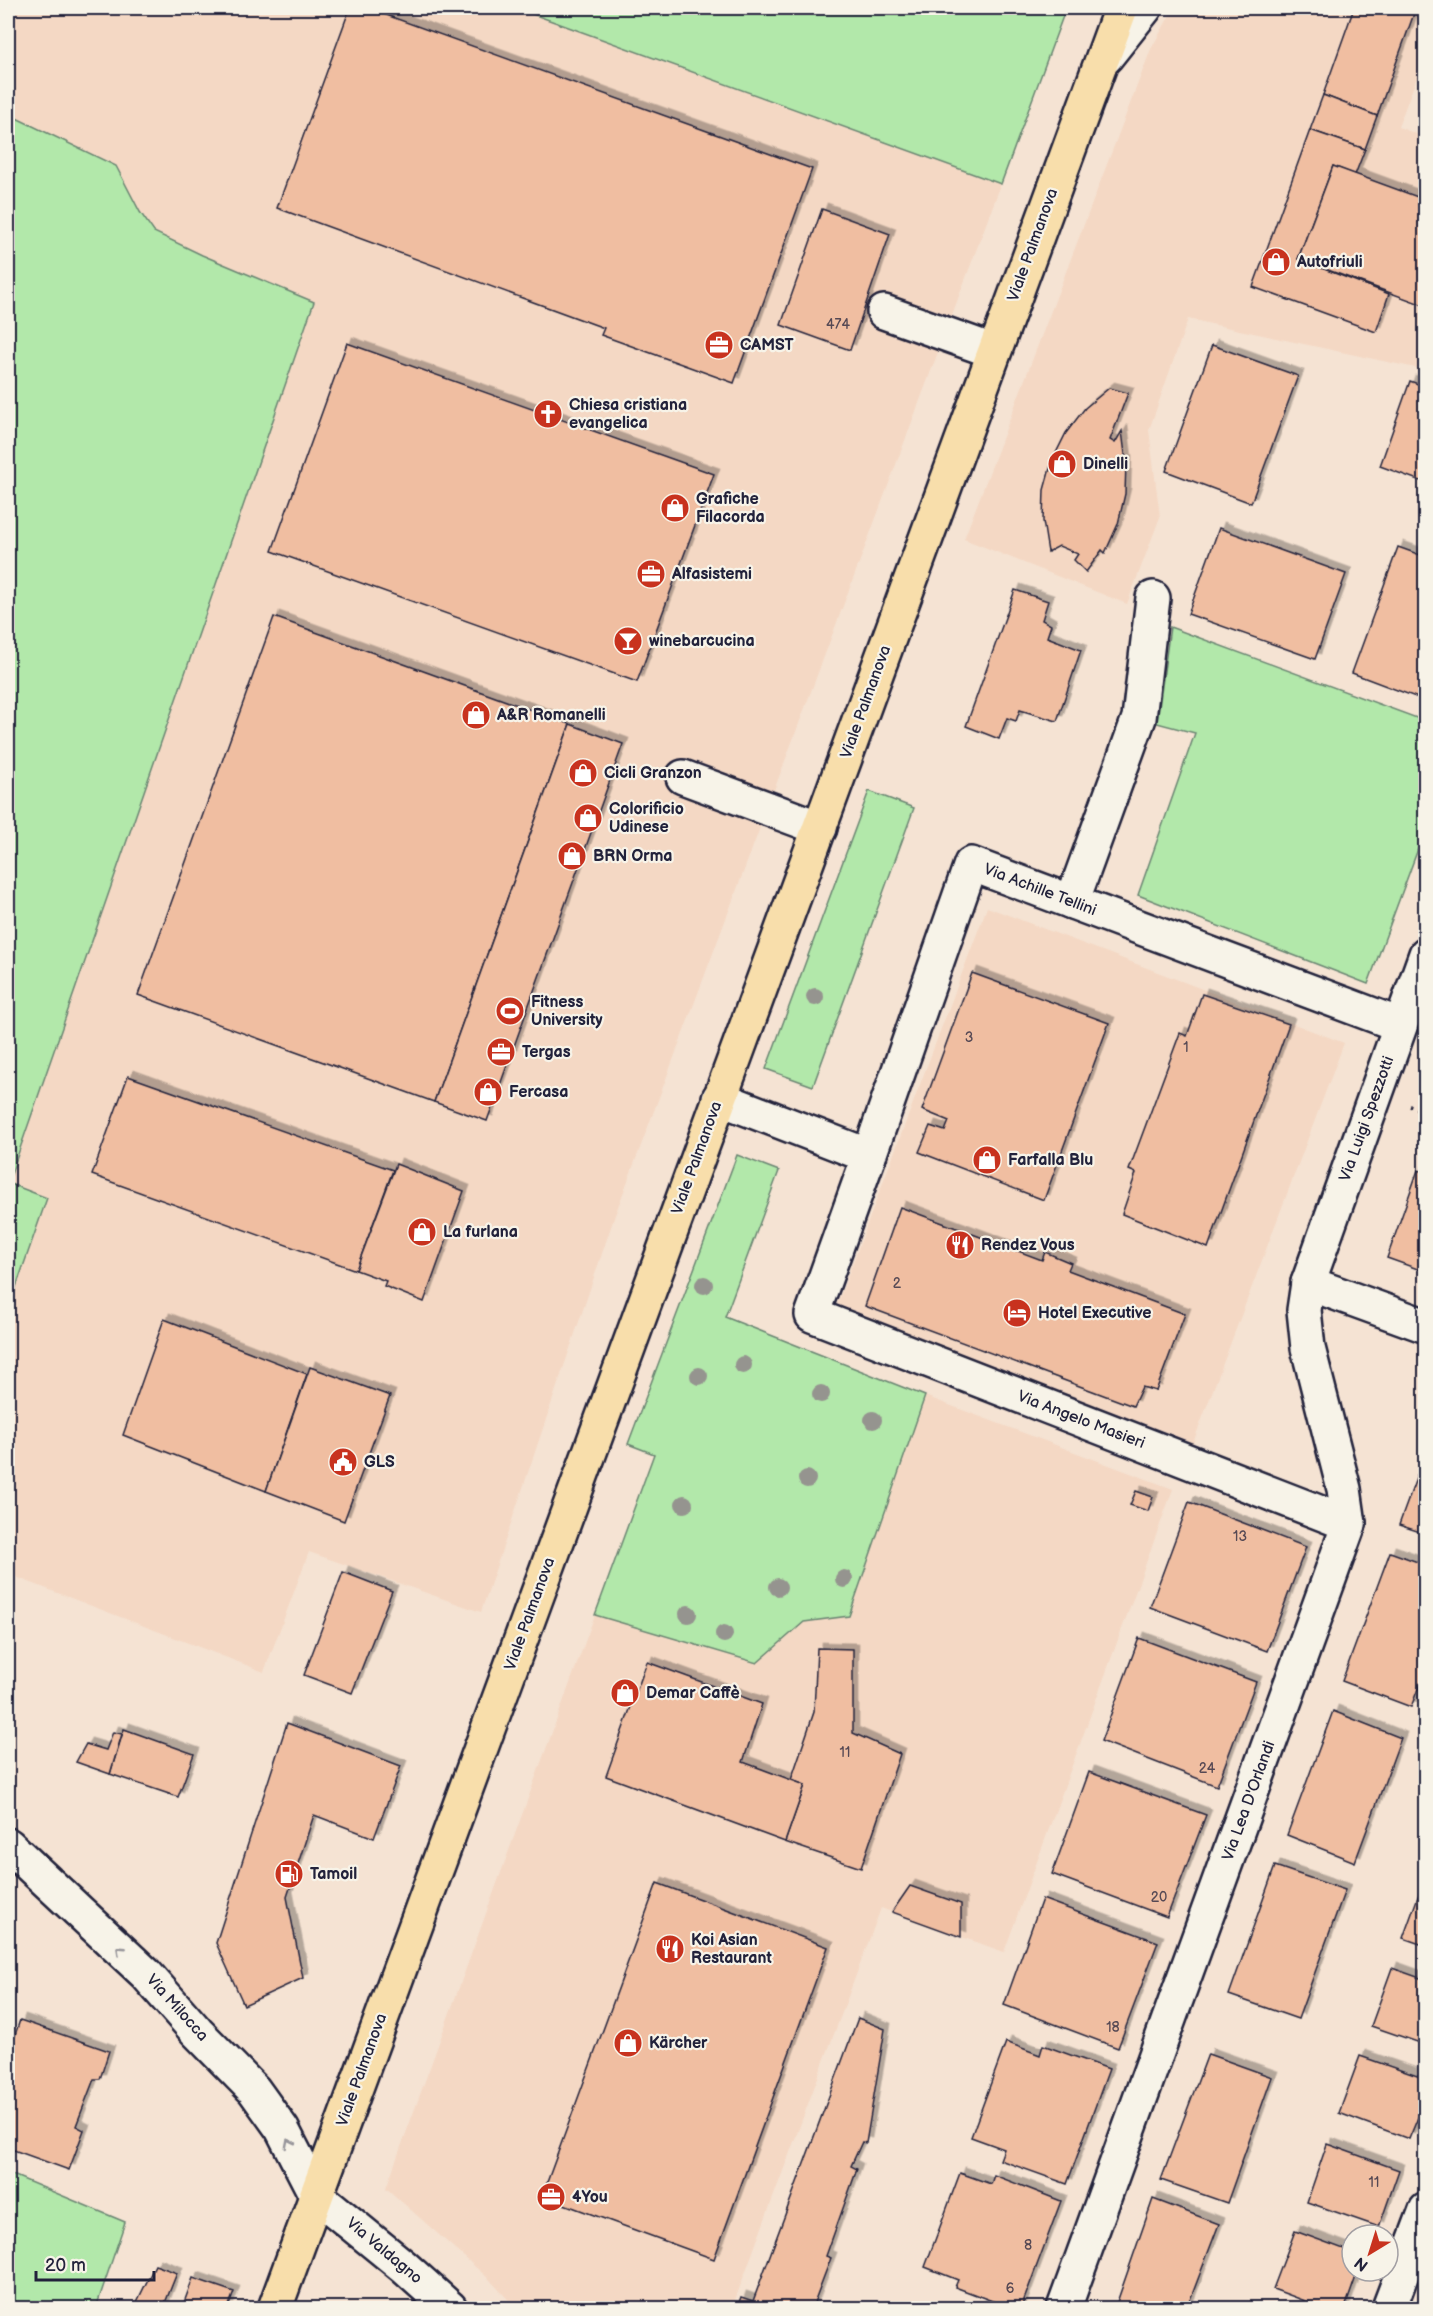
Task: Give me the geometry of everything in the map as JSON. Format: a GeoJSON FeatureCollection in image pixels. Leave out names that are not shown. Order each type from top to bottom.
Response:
{"type":"FeatureCollection","features":[{"type":"Feature","properties":{"kind":"main road","name":"Viale Palmanova"},"geometry":{"type":"LineString","coordinates":[[275,2308],[1121,8]]}},
{"type":"Feature","properties":{"kind":"street"},"geometry":{"type":"LineString","coordinates":[[1101,63],[1145,8]]}},
{"type":"Feature","properties":{"kind":"street"},"geometry":{"type":"LineString","coordinates":[[884,312],[993,351]]}},
{"type":"Feature","properties":{"kind":"street"},"geometry":{"type":"LineString","coordinates":[[1072,902],[1138,718],[1153,598]]}},
{"type":"Feature","properties":{"kind":"street"},"geometry":{"type":"LineString","coordinates":[[683,777],[820,828]]}},
{"type":"Feature","properties":{"kind":"street","name":"Via Achille Tellini"},"geometry":{"type":"LineString","coordinates":[[812,1315],[970,864],[1400,1025]]}},
{"type":"Feature","properties":{"kind":"street","name":"Via Luigi Spezzotti"},"geometry":{"type":"LineString","coordinates":[[1308,1283],[1425,954]]}},
{"type":"Feature","properties":{"kind":"street"},"geometry":{"type":"LineString","coordinates":[[719,1098],[869,1156]]}},
{"type":"Feature","properties":{"kind":"street"},"geometry":{"type":"LineString","coordinates":[[1308,1283],[1425,1326]]}},
{"type":"Feature","properties":{"kind":"street","name":"Via Lea D'Orlandi"},"geometry":{"type":"LineString","coordinates":[[1064,2308],[1349,1524],[1344,1489],[1308,1348],[1304,1310],[1308,1283]]}},
{"type":"Feature","properties":{"kind":"street","name":"Via Angelo Masieri"},"geometry":{"type":"LineString","coordinates":[[812,1315],[1349,1524]]}},
{"type":"Feature","properties":{"kind":"street","name":"Via Milocca"},"geometry":{"type":"LineString","coordinates":[[8,1845],[146,1974],[197,2032],[254,2090],[282,2129],[316,2195]]}},
{"type":"Feature","properties":{"kind":"street","name":"Via Valdagno"},"geometry":{"type":"LineString","coordinates":[[316,2195],[403,2266],[450,2308]]}},
{"type":"Feature","properties":{"kind":"street"},"geometry":{"type":"LineString","coordinates":[[1389,2308],[1425,2210]]}},
{"type":"Feature","properties":{"kind":"shaded area"},"geometry":{"type":"Polygon","coordinates":[[[8,8],[516,8],[1001,184],[615,1215],[481,1612],[309,1552],[264,1672],[8,1574],[8,1310],[47,1198],[8,1183],[144,790],[202,255],[154,232],[140,212],[116,166],[8,114],[8,8]]]}},
{"type":"Feature","properties":{"kind":"shaded area"},"geometry":{"type":"Polygon","coordinates":[[[1174,8],[1425,8],[1425,56],[1398,127],[1425,137],[1425,370],[1188,319],[1149,430],[1160,517],[1127,604],[964,539],[1151,49],[1174,8]]]}},
{"type":"Feature","properties":{"kind":"shaded area"},"geometry":{"type":"Polygon","coordinates":[[[987,907],[1344,1043],[1193,1443],[836,1307],[987,907]]]}},
{"type":"Feature","properties":{"kind":"shaded area"},"geometry":{"type":"Polygon","coordinates":[[[706,1310],[925,1396],[1173,1489],[1004,1952],[881,1908],[732,2308],[516,2308],[489,2279],[386,2188],[706,1310]]]}},
{"type":"Feature","properties":{"kind":"green space"},"geometry":{"type":"Polygon","coordinates":[[[516,8],[1066,8],[1001,184],[516,8]]]}},
{"type":"Feature","properties":{"kind":"green space"},"geometry":{"type":"Polygon","coordinates":[[[8,114],[116,166],[140,212],[154,232],[202,255],[314,302],[8,1183],[8,114]]]}},
{"type":"Feature","properties":{"kind":"green space"},"geometry":{"type":"Polygon","coordinates":[[[1170,627],[1425,721],[1425,830],[1368,984],[1138,895],[1195,733],[1157,723],[1170,627]]]}},
{"type":"Feature","properties":{"kind":"green space"},"geometry":{"type":"Polygon","coordinates":[[[869,791],[914,808],[813,1086],[766,1069],[869,791]]]}},
{"type":"Feature","properties":{"kind":"green space"},"geometry":{"type":"Polygon","coordinates":[[[737,1155],[779,1171],[725,1317],[925,1396],[849,1616],[804,1622],[757,1663],[595,1615],[654,1454],[628,1444],[737,1155]]]}},
{"type":"Feature","properties":{"kind":"green space"},"geometry":{"type":"Polygon","coordinates":[[[8,1183],[47,1198],[8,1310],[8,1183]]]}},
{"type":"Feature","properties":{"kind":"green space"},"geometry":{"type":"Polygon","coordinates":[[[8,2173],[125,2222],[96,2308],[8,2308],[8,2173]]]}},
{"type":"Feature","properties":{"kind":"building"},"geometry":{"type":"Polygon","coordinates":[[[350,8],[367,8],[812,169],[734,383],[601,335],[604,328],[277,208],[350,8]]]}},
{"type":"Feature","properties":{"kind":"building"},"geometry":{"type":"Polygon","coordinates":[[[1354,8],[1416,8],[1377,116],[1323,95],[1354,8]]]}},
{"type":"Feature","properties":{"kind":"building"},"geometry":{"type":"Polygon","coordinates":[[[1323,95],[1377,116],[1365,149],[1310,130],[1323,95]]]}},
{"type":"Feature","properties":{"kind":"building"},"geometry":{"type":"Polygon","coordinates":[[[1310,130],[1365,149],[1355,175],[1333,166],[1298,259],[1389,294],[1376,332],[1253,287],[1310,130]]]}},
{"type":"Feature","properties":{"kind":"building"},"geometry":{"type":"Polygon","coordinates":[[[1333,166],[1426,200],[1426,306],[1298,259],[1333,166]]]}},
{"type":"Feature","properties":{"kind":"building"},"geometry":{"type":"Polygon","coordinates":[[[822,209],[890,234],[850,350],[781,325],[822,209]]]}},
{"type":"Feature","properties":{"kind":"building"},"geometry":{"type":"Polygon","coordinates":[[[347,343],[714,474],[637,682],[272,551],[347,343]]]}},
{"type":"Feature","properties":{"kind":"building"},"geometry":{"type":"Polygon","coordinates":[[[1212,345],[1298,376],[1251,503],[1166,471],[1212,345]]]}},
{"type":"Feature","properties":{"kind":"building"},"geometry":{"type":"Polygon","coordinates":[[[1410,381],[1426,387],[1426,483],[1380,466],[1410,381]]]}},
{"type":"Feature","properties":{"kind":"building"},"geometry":{"type":"Polygon","coordinates":[[[1109,388],[1128,393],[1110,440],[1115,443],[1122,431],[1126,462],[1125,494],[1118,524],[1105,553],[1102,550],[1086,572],[1074,560],[1078,554],[1059,546],[1048,552],[1043,521],[1044,490],[1052,461],[1066,433],[1085,408],[1109,388]]]}},
{"type":"Feature","properties":{"kind":"building"},"geometry":{"type":"Polygon","coordinates":[[[1219,528],[1346,574],[1315,659],[1188,614],[1219,528]]]}},
{"type":"Feature","properties":{"kind":"building"},"geometry":{"type":"Polygon","coordinates":[[[1398,547],[1426,557],[1426,701],[1352,673],[1398,547]]]}},
{"type":"Feature","properties":{"kind":"building"},"geometry":{"type":"Polygon","coordinates":[[[1015,590],[1048,601],[1042,620],[1051,625],[1047,637],[1081,650],[1057,721],[1020,710],[1016,721],[1007,718],[999,739],[966,726],[1015,590]]]}},
{"type":"Feature","properties":{"kind":"building"},"geometry":{"type":"Polygon","coordinates":[[[274,617],[570,724],[434,1102],[138,995],[274,617]]]}},
{"type":"Feature","properties":{"kind":"building"},"geometry":{"type":"Polygon","coordinates":[[[570,724],[623,744],[487,1121],[434,1102],[570,724]]]}},
{"type":"Feature","properties":{"kind":"building"},"geometry":{"type":"Polygon","coordinates":[[[972,973],[1109,1023],[1044,1200],[919,1152],[930,1126],[945,1131],[949,1121],[922,1110],[972,973]]]}},
{"type":"Feature","properties":{"kind":"building"},"geometry":{"type":"Polygon","coordinates":[[[1202,994],[1289,1024],[1208,1248],[1122,1214],[1136,1173],[1129,1170],[1180,1033],[1187,1036],[1202,994]]]}},
{"type":"Feature","properties":{"kind":"building"},"geometry":{"type":"Polygon","coordinates":[[[128,1076],[393,1170],[356,1270],[92,1175],[128,1076]]]}},
{"type":"Feature","properties":{"kind":"building"},"geometry":{"type":"Polygon","coordinates":[[[396,1164],[464,1191],[424,1302],[384,1286],[386,1281],[356,1270],[396,1164]]]}},
{"type":"Feature","properties":{"kind":"building"},"geometry":{"type":"Polygon","coordinates":[[[1418,1170],[1426,1173],[1426,1272],[1387,1258],[1418,1170]]]}},
{"type":"Feature","properties":{"kind":"building"},"geometry":{"type":"Polygon","coordinates":[[[900,1207],[1042,1260],[1045,1252],[1071,1263],[1068,1270],[1185,1314],[1156,1391],[1142,1387],[1133,1406],[865,1306],[900,1207]]]}},
{"type":"Feature","properties":{"kind":"building"},"geometry":{"type":"Polygon","coordinates":[[[164,1319],[307,1374],[266,1491],[123,1435],[164,1319]]]}},
{"type":"Feature","properties":{"kind":"building"},"geometry":{"type":"Polygon","coordinates":[[[310,1367],[390,1396],[344,1521],[266,1491],[310,1367]]]}},
{"type":"Feature","properties":{"kind":"building"},"geometry":{"type":"Polygon","coordinates":[[[1426,1451],[1426,1534],[1399,1525],[1426,1451]]]}},
{"type":"Feature","properties":{"kind":"building"},"geometry":{"type":"Polygon","coordinates":[[[1136,1491],[1153,1497],[1148,1511],[1130,1505],[1136,1491]]]}},
{"type":"Feature","properties":{"kind":"building"},"geometry":{"type":"Polygon","coordinates":[[[1189,1502],[1306,1547],[1267,1651],[1150,1607],[1189,1502]]]}},
{"type":"Feature","properties":{"kind":"building"},"geometry":{"type":"Polygon","coordinates":[[[1390,1552],[1426,1565],[1426,1668],[1411,1707],[1342,1681],[1390,1552]]]}},
{"type":"Feature","properties":{"kind":"building"},"geometry":{"type":"Polygon","coordinates":[[[343,1572],[392,1591],[352,1693],[304,1675],[343,1572]]]}},
{"type":"Feature","properties":{"kind":"building"},"geometry":{"type":"Polygon","coordinates":[[[1139,1638],[1256,1682],[1217,1786],[1101,1741],[1139,1638]]]}},
{"type":"Feature","properties":{"kind":"building"},"geometry":{"type":"Polygon","coordinates":[[[817,1648],[853,1649],[853,1733],[900,1754],[861,1868],[785,1842],[805,1785],[791,1780],[814,1712],[817,1648]]]}},
{"type":"Feature","properties":{"kind":"building"},"geometry":{"type":"Polygon","coordinates":[[[647,1662],[762,1704],[743,1762],[805,1785],[785,1842],[606,1776],[647,1662]]]}},
{"type":"Feature","properties":{"kind":"building"},"geometry":{"type":"Polygon","coordinates":[[[1333,1711],[1401,1738],[1355,1862],[1287,1835],[1333,1711]]]}},
{"type":"Feature","properties":{"kind":"building"},"geometry":{"type":"Polygon","coordinates":[[[287,1723],[401,1766],[374,1838],[314,1815],[287,1897],[303,1978],[244,2005],[216,1943],[287,1723]]]}},
{"type":"Feature","properties":{"kind":"building"},"geometry":{"type":"Polygon","coordinates":[[[124,1729],[194,1754],[178,1797],[110,1774],[124,1729]]]}},
{"type":"Feature","properties":{"kind":"building"},"geometry":{"type":"Polygon","coordinates":[[[113,1732],[122,1734],[110,1774],[76,1762],[86,1744],[106,1750],[113,1732]]]}},
{"type":"Feature","properties":{"kind":"building"},"geometry":{"type":"Polygon","coordinates":[[[1089,1772],[1206,1815],[1167,1917],[1052,1874],[1089,1772]]]}},
{"type":"Feature","properties":{"kind":"building"},"geometry":{"type":"Polygon","coordinates":[[[1275,1866],[1345,1890],[1298,2019],[1229,1995],[1275,1866]]]}},
{"type":"Feature","properties":{"kind":"building"},"geometry":{"type":"Polygon","coordinates":[[[1424,1880],[1426,1881],[1426,1946],[1403,1938],[1424,1880]]]}},
{"type":"Feature","properties":{"kind":"building"},"geometry":{"type":"Polygon","coordinates":[[[657,1883],[828,1947],[714,2259],[542,2196],[657,1883]]]}},
{"type":"Feature","properties":{"kind":"building"},"geometry":{"type":"Polygon","coordinates":[[[910,1886],[961,1904],[961,1937],[892,1912],[910,1886]]]}},
{"type":"Feature","properties":{"kind":"building"},"geometry":{"type":"Polygon","coordinates":[[[1042,1899],[1158,1942],[1118,2048],[1004,2005],[1042,1899]]]}},
{"type":"Feature","properties":{"kind":"building"},"geometry":{"type":"Polygon","coordinates":[[[1392,1968],[1426,1980],[1426,2045],[1371,2026],[1392,1968]]]}},
{"type":"Feature","properties":{"kind":"building"},"geometry":{"type":"Polygon","coordinates":[[[858,2018],[885,2029],[866,2143],[862,2142],[851,2166],[857,2169],[826,2256],[831,2258],[812,2308],[737,2308],[741,2297],[753,2301],[858,2018]]]}},
{"type":"Feature","properties":{"kind":"building"},"geometry":{"type":"Polygon","coordinates":[[[20,2020],[109,2051],[100,2079],[94,2079],[76,2126],[84,2130],[69,2170],[8,2148],[8,2056],[20,2020]]]}},
{"type":"Feature","properties":{"kind":"building"},"geometry":{"type":"Polygon","coordinates":[[[1006,2042],[1040,2055],[1043,2045],[1109,2069],[1067,2184],[1000,2160],[1004,2149],[971,2137],[1006,2042]]]}},
{"type":"Feature","properties":{"kind":"building"},"geometry":{"type":"Polygon","coordinates":[[[1208,2054],[1272,2077],[1227,2203],[1161,2180],[1208,2054]]]}},
{"type":"Feature","properties":{"kind":"building"},"geometry":{"type":"Polygon","coordinates":[[[1360,2056],[1426,2079],[1426,2098],[1409,2139],[1339,2113],[1360,2056]]]}},
{"type":"Feature","properties":{"kind":"building"},"geometry":{"type":"Polygon","coordinates":[[[1327,2144],[1399,2170],[1380,2223],[1367,2223],[1307,2202],[1327,2144]]]}},
{"type":"Feature","properties":{"kind":"building"},"geometry":{"type":"Polygon","coordinates":[[[960,2173],[991,2184],[994,2175],[1061,2201],[1021,2308],[1011,2308],[955,2287],[958,2280],[925,2267],[960,2173]]]}},
{"type":"Feature","properties":{"kind":"building"},"geometry":{"type":"Polygon","coordinates":[[[1153,2199],[1219,2224],[1187,2308],[1115,2308],[1153,2199]]]}},
{"type":"Feature","properties":{"kind":"building"},"geometry":{"type":"Polygon","coordinates":[[[1295,2231],[1340,2248],[1340,2283],[1354,2283],[1345,2308],[1324,2308],[1273,2289],[1295,2231]]]}},
{"type":"Feature","properties":{"kind":"building"},"geometry":{"type":"Polygon","coordinates":[[[155,2265],[177,2273],[163,2308],[134,2308],[155,2265]]]}},
{"type":"Feature","properties":{"kind":"building"},"geometry":{"type":"Polygon","coordinates":[[[193,2278],[234,2292],[228,2308],[182,2308],[193,2278]]]}},
{"type":"Feature","properties":{"kind":"place","name":"Autofriuli"},"geometry":{"type":"Point","coordinates":[1276,262]}},
{"type":"Feature","properties":{"kind":"place","name":"CAMST"},"geometry":{"type":"Point","coordinates":[719,345]}},
{"type":"Feature","properties":{"kind":"place","name":"Chiesa cristiana evangelica"},"geometry":{"type":"Point","coordinates":[548,414]}},
{"type":"Feature","properties":{"kind":"place","name":"Dinelli"},"geometry":{"type":"Point","coordinates":[1062,464]}},
{"type":"Feature","properties":{"kind":"place","name":"Grafiche Filacorda"},"geometry":{"type":"Point","coordinates":[675,508]}},
{"type":"Feature","properties":{"kind":"place","name":"Alfasistemi"},"geometry":{"type":"Point","coordinates":[651,574]}},
{"type":"Feature","properties":{"kind":"place","name":"winebarcucina"},"geometry":{"type":"Point","coordinates":[628,641]}},
{"type":"Feature","properties":{"kind":"place","name":"A&R Romanelli"},"geometry":{"type":"Point","coordinates":[476,715]}},
{"type":"Feature","properties":{"kind":"place","name":"Cicli Granzon"},"geometry":{"type":"Point","coordinates":[583,773]}},
{"type":"Feature","properties":{"kind":"place","name":"Colorificio Udinese"},"geometry":{"type":"Point","coordinates":[588,818]}},
{"type":"Feature","properties":{"kind":"place","name":"BRN Orma"},"geometry":{"type":"Point","coordinates":[572,856]}},
{"type":"Feature","properties":{"kind":"place","name":"Fitness University"},"geometry":{"type":"Point","coordinates":[510,1011]}},
{"type":"Feature","properties":{"kind":"place","name":"Tergas"},"geometry":{"type":"Point","coordinates":[501,1052]}},
{"type":"Feature","properties":{"kind":"place","name":"Fercasa"},"geometry":{"type":"Point","coordinates":[488,1092]}},
{"type":"Feature","properties":{"kind":"place","name":"Farfalla Blu"},"geometry":{"type":"Point","coordinates":[987,1160]}},
{"type":"Feature","properties":{"kind":"place","name":"La furlana"},"geometry":{"type":"Point","coordinates":[422,1232]}},
{"type":"Feature","properties":{"kind":"place","name":"Rendez Vous"},"geometry":{"type":"Point","coordinates":[960,1245]}},
{"type":"Feature","properties":{"kind":"place","name":"Hotel Executive"},"geometry":{"type":"Point","coordinates":[1017,1313]}},
{"type":"Feature","properties":{"kind":"place","name":"GLS"},"geometry":{"type":"Point","coordinates":[343,1462]}},
{"type":"Feature","properties":{"kind":"place","name":"Demar Caffè"},"geometry":{"type":"Point","coordinates":[625,1693]}},
{"type":"Feature","properties":{"kind":"place","name":"Tamoil"},"geometry":{"type":"Point","coordinates":[289,1874]}},
{"type":"Feature","properties":{"kind":"place","name":"Koi Asian Restaurant"},"geometry":{"type":"Point","coordinates":[670,1949]}},
{"type":"Feature","properties":{"kind":"place","name":"Kärcher"},"geometry":{"type":"Point","coordinates":[628,2043]}},
{"type":"Feature","properties":{"kind":"place","name":"4You"},"geometry":{"type":"Point","coordinates":[551,2197]}}]}
